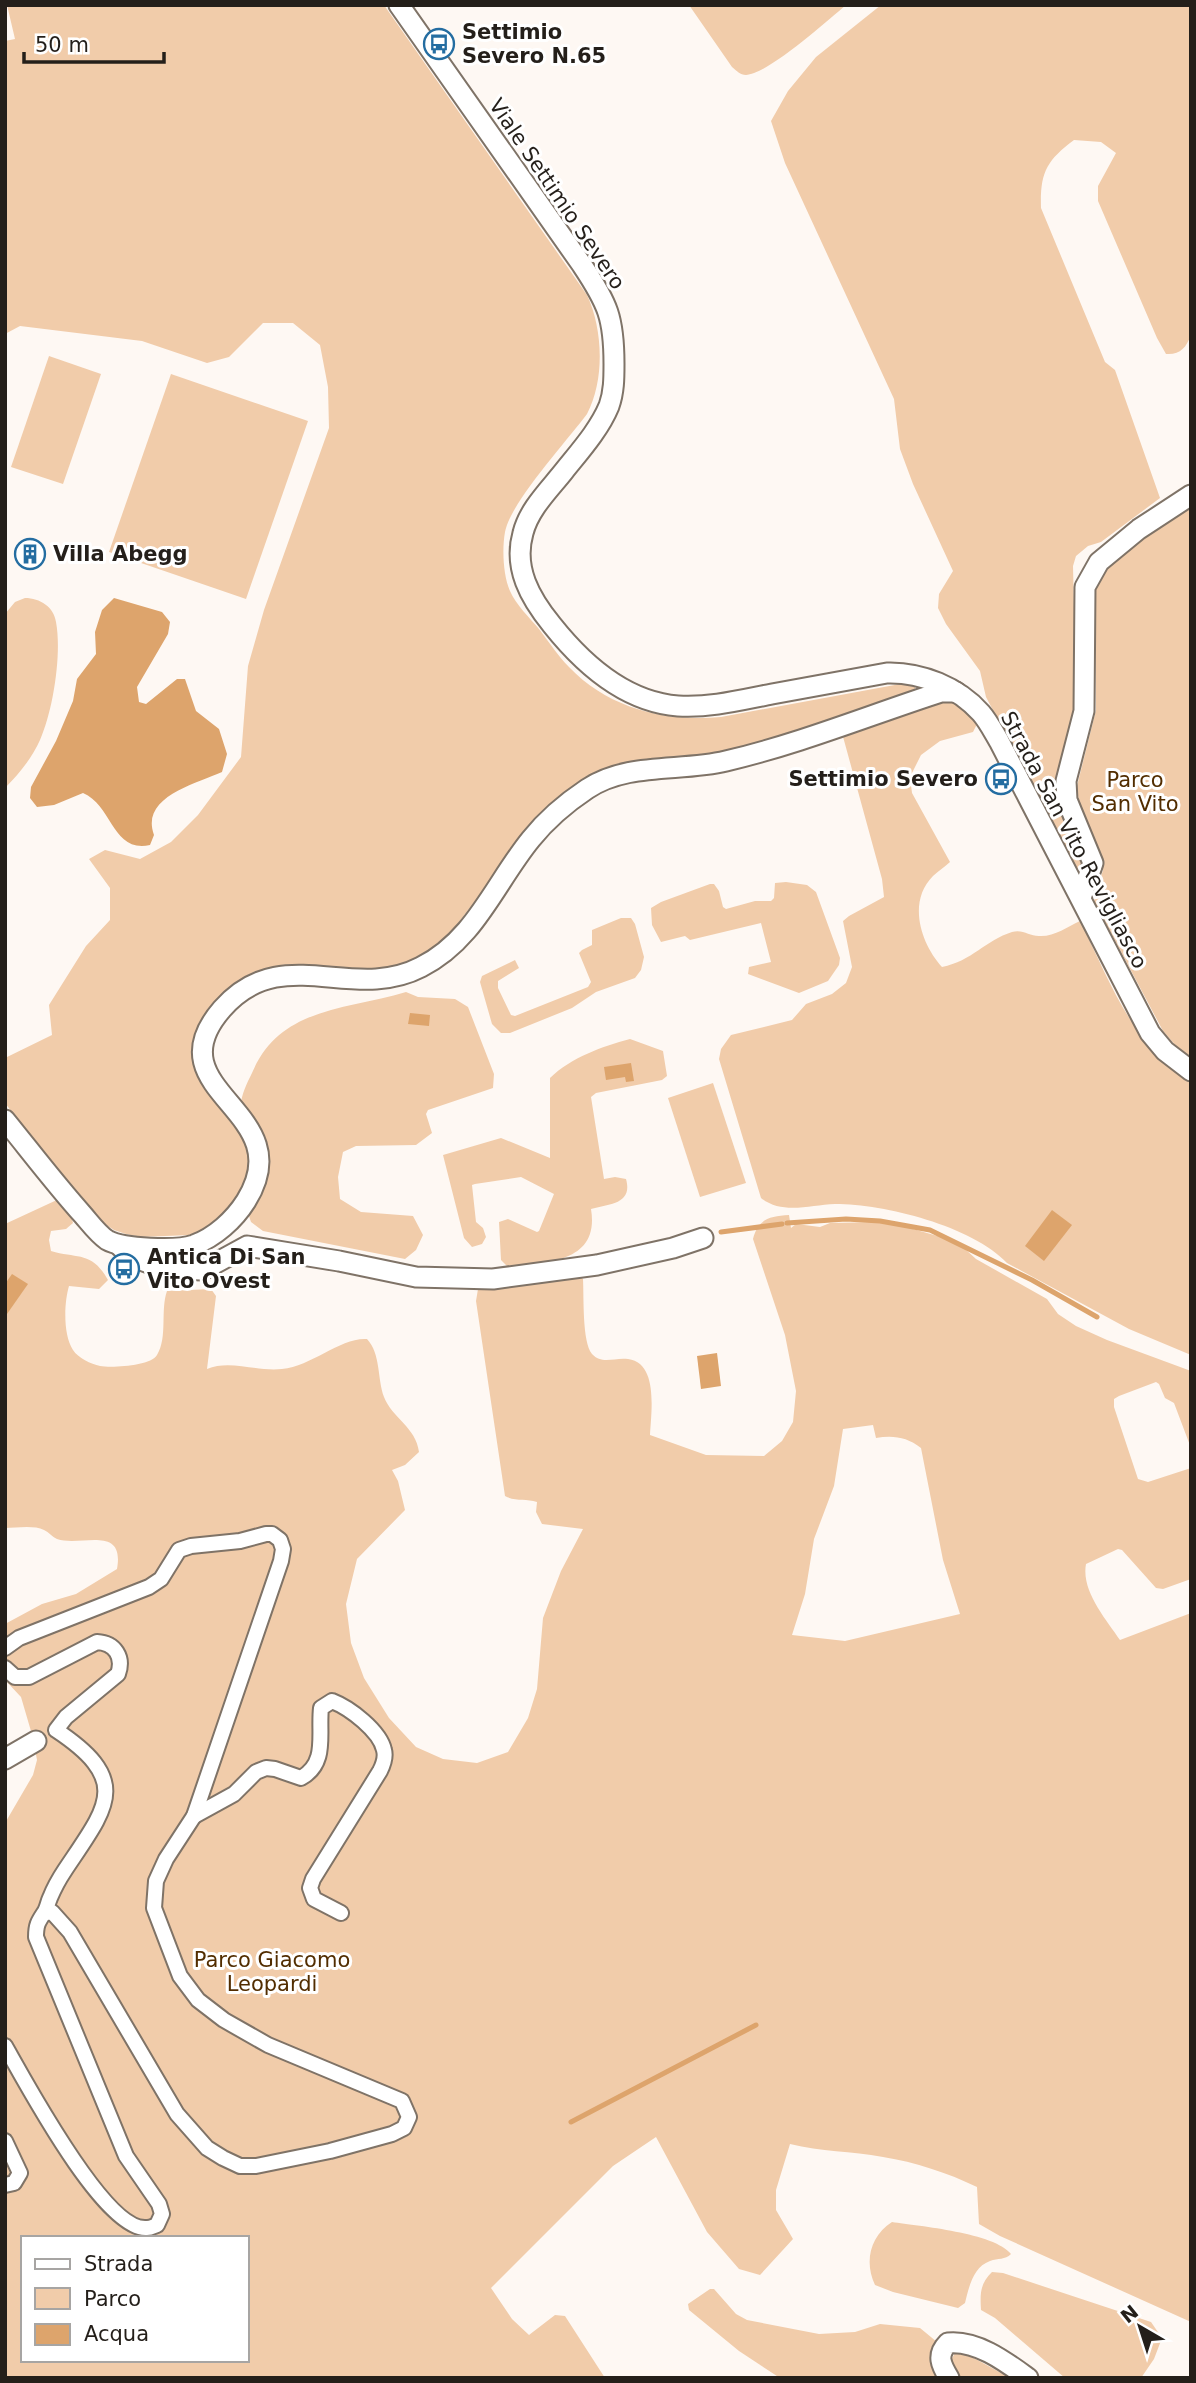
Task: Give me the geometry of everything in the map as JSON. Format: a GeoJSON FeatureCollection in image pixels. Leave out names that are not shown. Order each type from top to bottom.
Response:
{"type":"FeatureCollection","features":[{"type":"Feature","properties":{"kind":"street","name":"Viale Settimio Severo"},"geometry":{"type":"LineString","coordinates":[[399,5],[583,265],[606,303],[612,321],[614,374],[610,404],[598,426],[537,505],[526,523],[521,544],[520,563],[525,582],[550,623],[600,675],[655,702],[677,706],[716,705],[901,672],[925,677],[957,692]]}},
{"type":"Feature","properties":{"kind":"street"},"geometry":{"type":"LineString","coordinates":[[1081,898],[1093,863],[1067,800],[1066,781],[1084,710],[1085,587],[1099,562],[1139,530],[1191,495]]}},
{"type":"Feature","properties":{"kind":"street"},"geometry":{"type":"LineString","coordinates":[[5,1120],[106,1239],[120,1245],[170,1248],[192,1246],[224,1227],[236,1215],[256,1182],[260,1160],[257,1142],[237,1111],[212,1083],[202,1058],[202,1045],[207,1033],[221,1011],[238,993],[254,983],[274,976],[319,975],[366,981],[387,978],[424,966],[446,952],[471,927],[529,841],[544,824],[590,787],[608,778],[633,772],[724,762],[941,692],[957,692]]}},
{"type":"Feature","properties":{"kind":"street","name":"Strada San Vito Revigliasco"},"geometry":{"type":"LineString","coordinates":[[957,692],[983,715],[1150,1033],[1165,1051],[1191,1071]]}},
{"type":"Feature","properties":{"kind":"street"},"geometry":{"type":"LineString","coordinates":[[120,1245],[130,1256],[165,1269],[203,1270],[247,1246],[416,1277],[493,1279],[609,1263],[704,1238]]}},
{"type":"Feature","properties":{"kind":"street"},"geometry":{"type":"LineString","coordinates":[[5,1648],[19,1638],[149,1587],[161,1579],[179,1550],[191,1546],[240,1541],[266,1534],[276,1537],[283,1549],[281,1561],[194,1816],[166,1859],[156,1881],[154,1908],[180,1976],[198,2000],[224,2020],[268,2045],[402,2101],[409,2117],[404,2128],[392,2134],[330,2151],[257,2166],[240,2166],[223,2158],[207,2148],[177,2114],[70,1932],[52,1912],[44,1913]]}},
{"type":"Feature","properties":{"kind":"street"},"geometry":{"type":"LineString","coordinates":[[5,1668],[15,1677],[29,1677],[97,1642],[114,1647],[121,1665],[118,1674],[66,1717],[56,1730],[5,1759]]}},
{"type":"Feature","properties":{"kind":"street"},"geometry":{"type":"LineString","coordinates":[[194,1816],[233,1794],[256,1772],[266,1768],[301,1778],[309,1773],[319,1755],[321,1708],[332,1701],[348,1709],[377,1737],[385,1754],[380,1772],[310,1888],[314,1899],[341,1913]]}},
{"type":"Feature","properties":{"kind":"street"},"geometry":{"type":"LineString","coordinates":[[5,2046],[83,2177],[112,2208],[135,2225],[146,2229],[157,2225],[162,2214],[159,2204],[126,2156],[36,1937],[36,1924],[56,1885],[100,1817],[105,1802],[105,1791],[98,1767],[78,1745],[56,1730]]}},
{"type":"Feature","properties":{"kind":"street"},"geometry":{"type":"LineString","coordinates":[[5,2141],[20,2173],[14,2183],[5,2185]]}},
{"type":"Feature","properties":{"kind":"street"},"geometry":{"type":"LineString","coordinates":[[949,2378],[940,2363],[941,2353],[948,2343],[966,2344],[1003,2360],[1028,2378]]}},
{"type":"Feature","properties":{"kind":"green space"},"geometry":{"type":"Polygon","coordinates":[[[7,5],[384,5],[587,295],[596,323],[600,354],[593,401],[587,414],[517,505],[505,532],[503,554],[506,577],[519,606],[565,663],[585,681],[620,703],[639,710],[680,717],[721,717],[911,682],[915,686],[915,693],[737,751],[610,769],[489,883],[452,931],[412,962],[383,971],[302,964],[281,965],[254,972],[231,988],[198,1036],[194,1052],[195,1064],[206,1090],[240,1128],[246,1139],[251,1167],[239,1198],[214,1224],[190,1235],[141,1237],[126,1234],[114,1230],[91,1215],[5,1103],[5,1058],[52,1035],[49,1005],[86,946],[110,920],[110,888],[89,859],[105,850],[140,859],[171,842],[198,815],[241,757],[248,666],[264,610],[329,428],[328,387],[320,345],[293,323],[263,323],[229,357],[207,363],[142,341],[20,326],[5,334],[5,41],[15,39],[7,5]]]}},
{"type":"Feature","properties":{"kind":"green space"},"geometry":{"type":"Polygon","coordinates":[[[689,5],[846,5],[782,57],[746,75],[740,74],[732,67],[689,5]]]}},
{"type":"Feature","properties":{"kind":"green space"},"geometry":{"type":"Polygon","coordinates":[[[881,5],[1191,5],[1191,335],[1182,350],[1166,354],[1098,201],[1098,186],[1116,153],[1101,142],[1074,140],[1051,162],[1042,186],[1041,208],[1105,362],[1115,370],[1160,498],[1101,542],[1088,546],[1076,556],[1073,566],[1075,710],[1056,797],[1071,836],[1085,861],[1084,873],[1079,873],[986,697],[980,671],[946,624],[938,608],[939,594],[953,571],[900,449],[894,399],[785,163],[771,121],[788,91],[816,57],[881,5]]]}},
{"type":"Feature","properties":{"kind":"green space"},"geometry":{"type":"Polygon","coordinates":[[[49,356],[101,374],[63,484],[11,467],[49,356]]]}},
{"type":"Feature","properties":{"kind":"green space"},"geometry":{"type":"Polygon","coordinates":[[[171,374],[308,421],[246,599],[109,552],[171,374]]]}},
{"type":"Feature","properties":{"kind":"green space","name":"Parco San Vito"},"geometry":{"type":"Polygon","coordinates":[[[1191,507],[1191,1057],[1176,1046],[1163,1031],[1094,901],[1103,870],[1101,858],[1079,804],[1077,786],[1096,710],[1095,595],[1099,581],[1106,570],[1135,545],[1191,507]]]}},
{"type":"Feature","properties":{"kind":"green space"},"geometry":{"type":"Polygon","coordinates":[[[25,598],[45,604],[55,617],[58,635],[57,666],[49,714],[40,740],[25,766],[5,788],[5,614],[15,602],[25,598]]]}},
{"type":"Feature","properties":{"kind":"green space"},"geometry":{"type":"Polygon","coordinates":[[[943,701],[961,705],[978,722],[973,732],[940,741],[921,755],[910,777],[912,793],[950,862],[933,876],[920,898],[923,935],[942,967],[962,960],[1012,932],[1045,936],[1080,921],[1113,989],[1137,1030],[1152,1049],[1191,1082],[1191,1355],[1129,1329],[1007,1263],[992,1250],[950,1228],[878,1208],[835,1204],[787,1208],[761,1198],[719,1059],[721,1049],[731,1035],[792,1020],[806,1004],[832,994],[846,983],[852,967],[843,921],[884,897],[882,879],[842,733],[943,701]]]}},
{"type":"Feature","properties":{"kind":"green space"},"geometry":{"type":"Polygon","coordinates":[[[775,883],[807,885],[816,892],[840,958],[839,965],[828,981],[799,993],[748,974],[749,967],[771,962],[761,923],[690,940],[685,936],[661,942],[652,925],[651,908],[710,884],[714,884],[719,891],[726,909],[755,901],[771,901],[774,898],[775,883]]]}},
{"type":"Feature","properties":{"kind":"green space"},"geometry":{"type":"Polygon","coordinates":[[[621,918],[631,918],[635,924],[644,957],[641,970],[635,978],[596,992],[572,1008],[510,1033],[501,1033],[492,1024],[480,982],[482,976],[515,960],[519,968],[498,981],[498,988],[511,1015],[515,1016],[588,987],[591,982],[579,953],[592,945],[592,930],[621,918]]]}},
{"type":"Feature","properties":{"kind":"green space"},"geometry":{"type":"Polygon","coordinates":[[[406,992],[418,997],[455,999],[468,1007],[494,1074],[493,1088],[428,1110],[426,1114],[432,1133],[416,1145],[356,1146],[343,1152],[338,1177],[340,1199],[361,1212],[413,1216],[423,1235],[416,1250],[405,1259],[263,1231],[251,1222],[248,1213],[262,1185],[245,1128],[241,1104],[246,1086],[264,1051],[280,1035],[318,1014],[406,992]]]}},
{"type":"Feature","properties":{"kind":"green space"},"geometry":{"type":"Polygon","coordinates":[[[630,1039],[663,1051],[667,1076],[662,1080],[596,1093],[591,1097],[604,1179],[626,1179],[626,1194],[623,1198],[618,1202],[591,1209],[592,1227],[579,1250],[553,1261],[507,1266],[501,1260],[499,1222],[508,1219],[539,1231],[554,1194],[521,1177],[475,1184],[472,1185],[476,1222],[483,1228],[486,1237],[482,1244],[472,1247],[464,1238],[443,1155],[501,1138],[550,1158],[550,1078],[587,1054],[630,1039]]]}},
{"type":"Feature","properties":{"kind":"green space"},"geometry":{"type":"Polygon","coordinates":[[[713,1083],[746,1183],[700,1197],[668,1098],[713,1083]]]}},
{"type":"Feature","properties":{"kind":"green space","name":"Parco Giacomo Leopardi"},"geometry":{"type":"Polygon","coordinates":[[[59,1199],[71,1215],[73,1223],[66,1229],[51,1231],[51,1251],[90,1260],[108,1280],[99,1289],[69,1286],[66,1301],[65,1319],[70,1344],[78,1356],[96,1365],[131,1365],[147,1362],[157,1355],[162,1340],[167,1291],[211,1289],[216,1296],[207,1369],[225,1365],[263,1369],[293,1367],[347,1342],[367,1339],[375,1352],[384,1397],[392,1411],[409,1429],[419,1452],[405,1465],[392,1470],[398,1481],[405,1510],[357,1559],[346,1604],[351,1643],[364,1678],[389,1718],[416,1747],[443,1759],[477,1763],[508,1752],[528,1718],[537,1689],[543,1618],[561,1571],[583,1529],[542,1524],[536,1512],[537,1502],[505,1496],[476,1301],[478,1289],[484,1284],[576,1273],[583,1279],[585,1329],[592,1354],[600,1359],[628,1359],[645,1369],[652,1402],[650,1435],[706,1455],[764,1456],[782,1441],[793,1422],[796,1391],[785,1335],[753,1239],[762,1223],[776,1216],[789,1215],[791,1228],[796,1224],[820,1227],[830,1223],[879,1222],[941,1237],[964,1248],[976,1259],[1047,1299],[1058,1314],[1076,1326],[1191,1371],[1191,1448],[1174,1403],[1165,1398],[1156,1382],[1119,1396],[1114,1399],[1114,1407],[1138,1479],[1148,1482],[1191,1468],[1191,1579],[1163,1589],[1156,1588],[1122,1550],[1118,1549],[1086,1564],[1085,1574],[1096,1604],[1120,1640],[1191,1613],[1191,2322],[979,2224],[977,2187],[966,2182],[895,2159],[790,2144],[776,2190],[776,2210],[793,2239],[760,2275],[739,2269],[707,2232],[656,2137],[613,2166],[491,2288],[512,2319],[529,2335],[555,2315],[565,2316],[605,2378],[5,2378],[5,1823],[33,1775],[37,1760],[21,1697],[5,1680],[5,1624],[42,1604],[76,1594],[117,1569],[118,1555],[114,1546],[108,1542],[57,1539],[40,1528],[5,1528],[5,1224],[59,1199]],[[873,1425],[843,1429],[834,1486],[814,1539],[805,1594],[792,1635],[845,1641],[960,1614],[943,1560],[921,1448],[900,1438],[876,1438],[873,1425]]]}},
{"type":"Feature","properties":{"kind":"green space"},"geometry":{"type":"Polygon","coordinates":[[[892,2222],[973,2236],[1002,2247],[1011,2254],[979,2268],[965,2303],[958,2308],[893,2292],[875,2285],[870,2267],[874,2242],[892,2222]]]}},
{"type":"Feature","properties":{"kind":"green space"},"geometry":{"type":"Polygon","coordinates":[[[992,2272],[1003,2273],[1151,2322],[1162,2338],[1154,2359],[1141,2378],[1065,2378],[995,2318],[981,2310],[982,2289],[992,2272]]]}},
{"type":"Feature","properties":{"kind":"green space"},"geometry":{"type":"Polygon","coordinates":[[[714,2289],[736,2314],[747,2320],[819,2334],[855,2332],[880,2324],[920,2328],[937,2342],[931,2357],[939,2378],[780,2378],[739,2351],[689,2310],[688,2304],[714,2289]]]}},
{"type":"Feature","properties":{"kind":"green space"},"geometry":{"type":"Polygon","coordinates":[[[963,2352],[1010,2378],[961,2378],[951,2360],[955,2353],[963,2352]]]}},
{"type":"Feature","properties":{"kind":"water"},"geometry":{"type":"Polygon","coordinates":[[[114,598],[162,612],[170,622],[168,634],[137,687],[139,702],[146,704],[177,679],[185,679],[196,711],[219,729],[227,754],[222,772],[185,787],[162,802],[155,811],[152,822],[154,835],[150,845],[137,846],[128,842],[93,799],[83,793],[54,805],[37,807],[30,798],[31,787],[56,741],[73,701],[77,679],[96,654],[95,632],[102,610],[114,598]]]}},
{"type":"Feature","properties":{"kind":"water"},"geometry":{"type":"Polygon","coordinates":[[[410,1013],[430,1015],[429,1026],[408,1024],[410,1013]]]}},
{"type":"Feature","properties":{"kind":"water"},"geometry":{"type":"Polygon","coordinates":[[[631,1063],[634,1081],[626,1082],[625,1077],[606,1080],[604,1067],[631,1063]]]}},
{"type":"Feature","properties":{"kind":"water"},"geometry":{"type":"Polygon","coordinates":[[[1052,1210],[1072,1225],[1044,1261],[1025,1246],[1052,1210]]]}},
{"type":"Feature","properties":{"kind":"water"},"geometry":{"type":"Polygon","coordinates":[[[12,1274],[28,1284],[7,1314],[5,1284],[12,1274]]]}},
{"type":"Feature","properties":{"kind":"water"},"geometry":{"type":"Polygon","coordinates":[[[717,1353],[721,1386],[701,1389],[697,1356],[717,1353]]]}},
{"type":"Feature","properties":{"kind":"waterway"},"geometry":{"type":"LineString","coordinates":[[787,1223],[846,1219],[880,1221],[930,1230],[1032,1280],[1097,1317]]}},
{"type":"Feature","properties":{"kind":"waterway"},"geometry":{"type":"LineString","coordinates":[[721,1232],[782,1224]]}},
{"type":"Feature","properties":{"kind":"waterway"},"geometry":{"type":"LineString","coordinates":[[571,2122],[756,2025]]}},
{"type":"Feature","properties":{"kind":"place","name":"Settimio Severo N.65"},"geometry":{"type":"Point","coordinates":[439,44]}},
{"type":"Feature","properties":{"kind":"place","name":"Villa Abegg"},"geometry":{"type":"Point","coordinates":[30,554]}},
{"type":"Feature","properties":{"kind":"place","name":"Settimio Severo"},"geometry":{"type":"Point","coordinates":[1001,779]}},
{"type":"Feature","properties":{"kind":"place","name":"Antica Di San Vito Ovest"},"geometry":{"type":"Point","coordinates":[124,1269]}}]}
